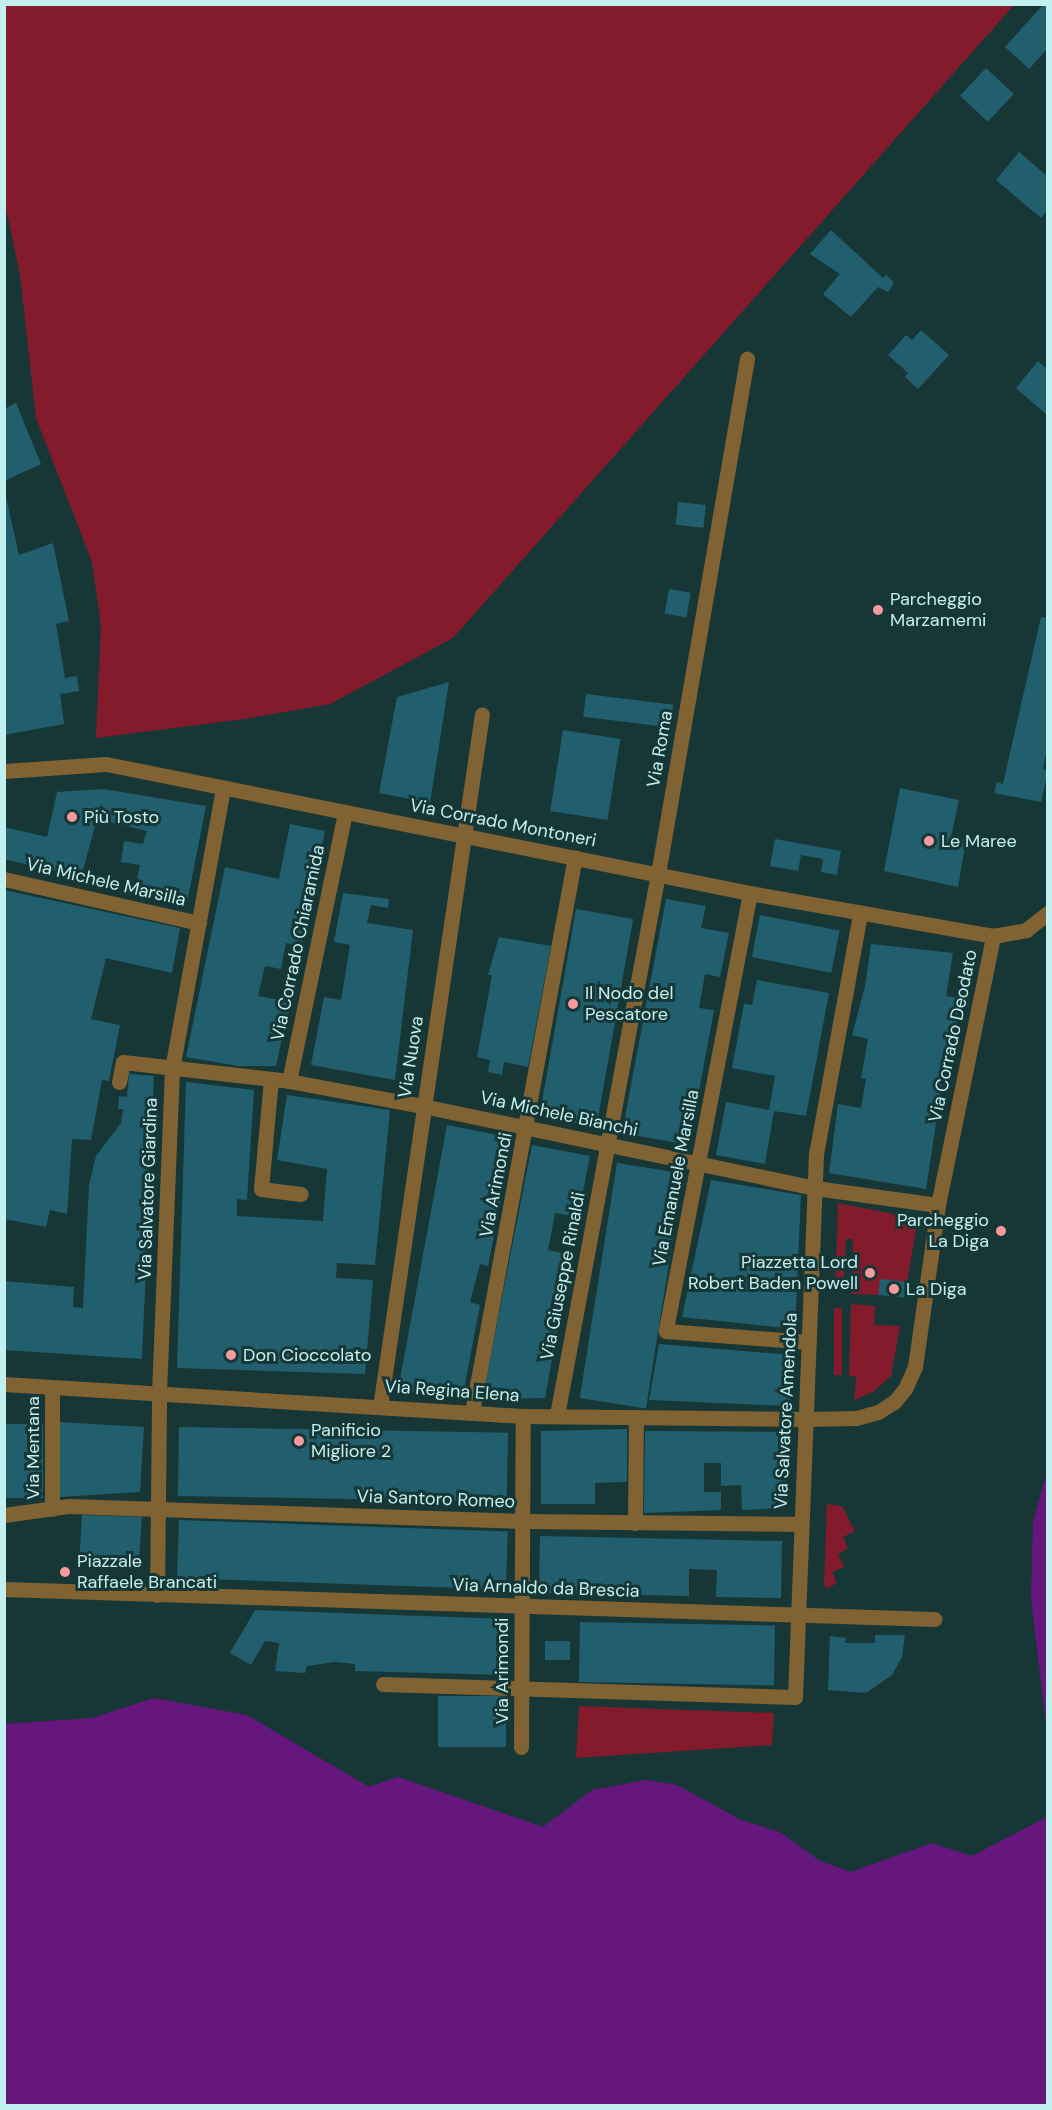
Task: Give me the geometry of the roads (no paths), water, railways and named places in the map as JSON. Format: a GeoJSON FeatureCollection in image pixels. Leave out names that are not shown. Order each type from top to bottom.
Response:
{"type":"FeatureCollection","features":[{"type":"Feature","properties":{"kind":"street","name":"Via Roma"},"geometry":{"type":"LineString","coordinates":[[607,1144],[658,874],[747,359]]}},
{"type":"Feature","properties":{"kind":"street","name":"Via Nuova"},"geometry":{"type":"LineString","coordinates":[[380,1407],[482,714]]}},
{"type":"Feature","properties":{"kind":"street","name":"Via Corrado Montoneri"},"geometry":{"type":"LineString","coordinates":[[4,771],[106,764],[750,893],[993,936]]}},
{"type":"Feature","properties":{"kind":"street","name":"Via Salvatore Giardina"},"geometry":{"type":"LineString","coordinates":[[157,1595],[159,1393],[172,1069],[223,789]]}},
{"type":"Feature","properties":{"kind":"street","name":"Via Corrado Chiaramida"},"geometry":{"type":"LineString","coordinates":[[289,1081],[345,812]]}},
{"type":"Feature","properties":{"kind":"street","name":"Via Arimondi"},"geometry":{"type":"LineString","coordinates":[[472,1413],[527,1128],[575,857]]}},
{"type":"Feature","properties":{"kind":"street","name":"Via Michele Marsilla"},"geometry":{"type":"LineString","coordinates":[[4,879],[199,923]]}},
{"type":"Feature","properties":{"kind":"street","name":"Via Emanuele Marsilla"},"geometry":{"type":"LineString","coordinates":[[750,893],[666,1331],[809,1342]]}},
{"type":"Feature","properties":{"kind":"street","name":"Via Corrado Deodato"},"geometry":{"type":"LineString","coordinates":[[894,1402],[905,1389],[915,1367],[938,1205],[993,936],[1026,930],[1047,913]]}},
{"type":"Feature","properties":{"kind":"street","name":"Via Salvatore Amendola"},"geometry":{"type":"LineString","coordinates":[[522,1687],[795,1697],[816,1154],[860,914]]}},
{"type":"Feature","properties":{"kind":"street","name":"Via Michele Bianchi"},"geometry":{"type":"LineString","coordinates":[[119,1082],[123,1062],[289,1081],[423,1106],[815,1188],[938,1205]]}},
{"type":"Feature","properties":{"kind":"street"},"geometry":{"type":"LineString","coordinates":[[272,1079],[261,1189],[301,1194]]}},
{"type":"Feature","properties":{"kind":"street","name":"Via Giuseppe Rinaldi"},"geometry":{"type":"LineString","coordinates":[[557,1415],[607,1144]]}},
{"type":"Feature","properties":{"kind":"street","name":"Via Regina Elena"},"geometry":{"type":"LineString","coordinates":[[4,1384],[523,1416],[856,1418],[878,1412],[894,1402]]}},
{"type":"Feature","properties":{"kind":"street","name":"Via Mentana"},"geometry":{"type":"LineString","coordinates":[[52,1387],[52,1509]]}},
{"type":"Feature","properties":{"kind":"street","name":"Via Arimondi"},"geometry":{"type":"LineString","coordinates":[[521,1747],[523,1416]]}},
{"type":"Feature","properties":{"kind":"street"},"geometry":{"type":"LineString","coordinates":[[635,1523],[636,1417]]}},
{"type":"Feature","properties":{"kind":"street","name":"Via Santoro Romeo"},"geometry":{"type":"LineString","coordinates":[[4,1515],[69,1506],[522,1521],[801,1524]]}},
{"type":"Feature","properties":{"kind":"street","name":"Via Arnaldo da Brescia"},"geometry":{"type":"LineString","coordinates":[[4,1589],[935,1619]]}},
{"type":"Feature","properties":{"kind":"street"},"geometry":{"type":"LineString","coordinates":[[383,1684],[522,1687]]}},
{"type":"Feature","properties":{"kind":"place","name":"Parcheggio Marzamemi"},"geometry":{"type":"Point","coordinates":[878,610]}},
{"type":"Feature","properties":{"kind":"place","name":"Più Tosto"},"geometry":{"type":"Point","coordinates":[72,817]}},
{"type":"Feature","properties":{"kind":"place","name":"Le Maree"},"geometry":{"type":"Point","coordinates":[929,841]}},
{"type":"Feature","properties":{"kind":"place","name":"Il Nodo del Pescatore"},"geometry":{"type":"Point","coordinates":[573,1004]}},
{"type":"Feature","properties":{"kind":"place","name":"Parcheggio La Diga"},"geometry":{"type":"Point","coordinates":[1001,1231]}},
{"type":"Feature","properties":{"kind":"place","name":"Piazzetta Lord Robert Baden Powell"},"geometry":{"type":"Point","coordinates":[870,1273]}},
{"type":"Feature","properties":{"kind":"place","name":"La Diga"},"geometry":{"type":"Point","coordinates":[894,1289]}},
{"type":"Feature","properties":{"kind":"place","name":"Don Cioccolato"},"geometry":{"type":"Point","coordinates":[231,1355]}},
{"type":"Feature","properties":{"kind":"place","name":"Panificio Migliore 2"},"geometry":{"type":"Point","coordinates":[299,1441]}},
{"type":"Feature","properties":{"kind":"place","name":"Piazzale Raffaele Brancati"},"geometry":{"type":"Point","coordinates":[65,1572]}}]}
